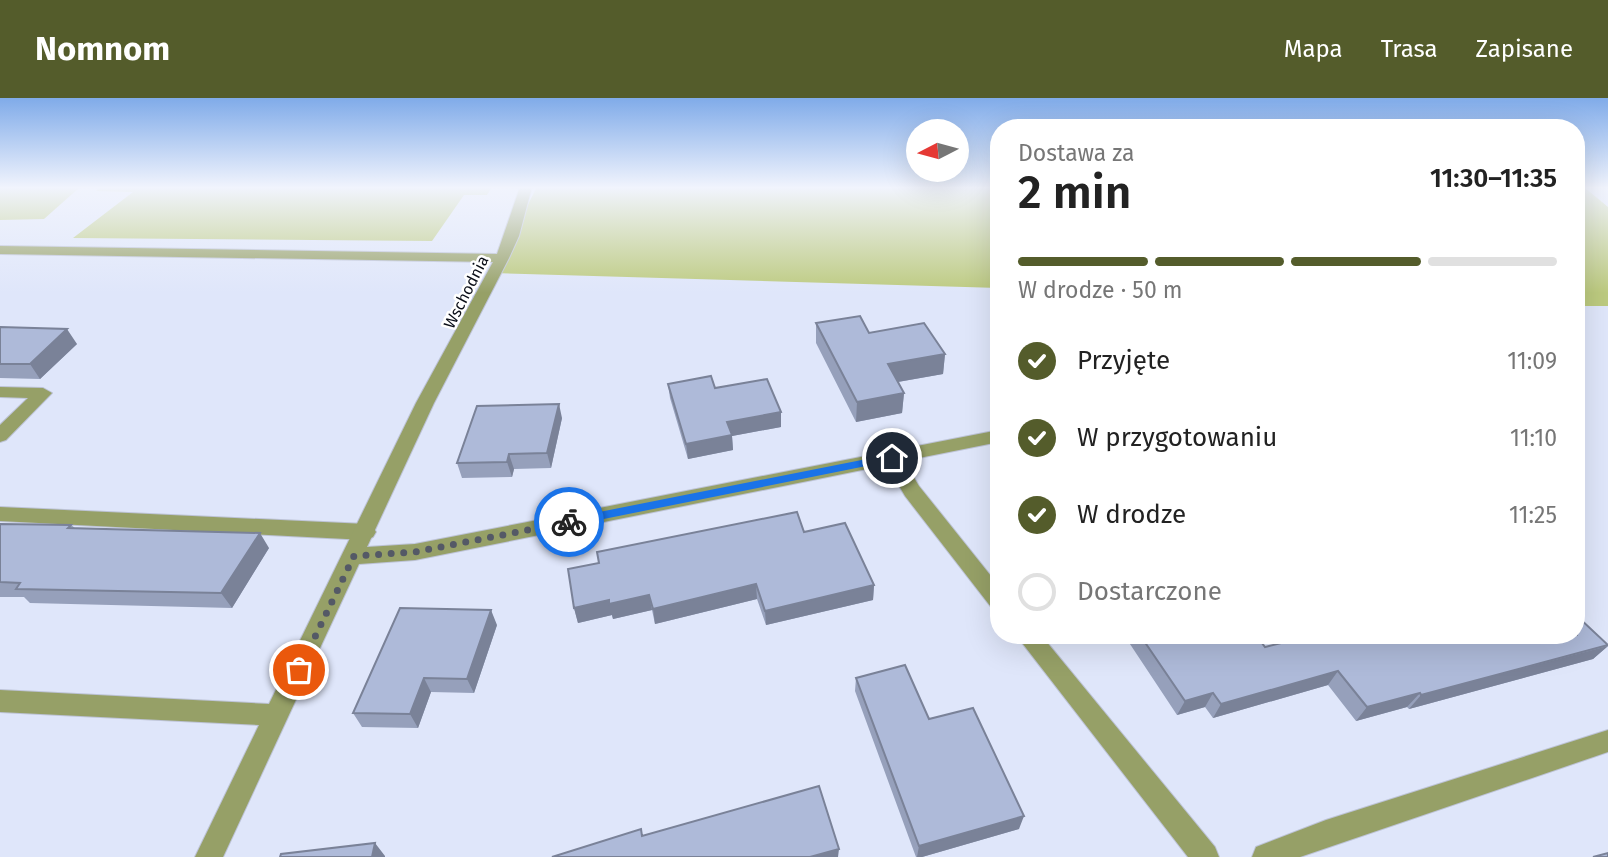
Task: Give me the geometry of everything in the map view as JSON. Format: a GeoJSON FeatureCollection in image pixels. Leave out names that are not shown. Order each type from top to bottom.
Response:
{"type":"FeatureCollection","features":[{"type":"Feature","properties":{"kind":"street","name":"Wschodnia"},"geometry":{"type":"LineString","coordinates":[[208,857],[425,403],[445,370],[502,258],[516,222]]}},
{"type":"Feature","properties":{"kind":"street"},"geometry":{"type":"LineString","coordinates":[[0,250],[502,258]]}},
{"type":"Feature","properties":{"kind":"street"},"geometry":{"type":"LineString","coordinates":[[0,392],[43,393],[0,436]]}},
{"type":"Feature","properties":{"kind":"street"},"geometry":{"type":"LineString","coordinates":[[354,556],[415,552],[990,438]]}},
{"type":"Feature","properties":{"kind":"street"},"geometry":{"type":"LineString","coordinates":[[892,458],[912,491],[990,590]]}},
{"type":"Feature","properties":{"kind":"street"},"geometry":{"type":"LineString","coordinates":[[0,514],[366,531]]}},
{"type":"Feature","properties":{"kind":"street"},"geometry":{"type":"LineString","coordinates":[[1034,644],[1205,857]]}},
{"type":"Feature","properties":{"kind":"street"},"geometry":{"type":"LineString","coordinates":[[0,701],[277,715]]}},
{"type":"Feature","properties":{"kind":"street"},"geometry":{"type":"LineString","coordinates":[[1266,857],[1326,833],[1608,741]]}},
{"type":"Feature","properties":{"kind":"green space"},"geometry":{"type":"Polygon","coordinates":[[[93,222],[445,222],[432,241],[73,238],[93,222]]]}},
{"type":"Feature","properties":{"kind":"green space"},"geometry":{"type":"Polygon","coordinates":[[[518,222],[990,222],[990,288],[492,273],[518,222]]]}},
{"type":"Feature","properties":{"kind":"green space"},"geometry":{"type":"Polygon","coordinates":[[[1585,222],[1608,222],[1608,306],[1585,306],[1585,222]]]}},
{"type":"Feature","properties":{"kind":"building"},"geometry":{"type":"Polygon","coordinates":[[[860,316],[869,333],[924,323],[945,354],[888,364],[904,393],[857,402],[816,323],[860,316]]]}},
{"type":"Feature","properties":{"kind":"building"},"geometry":{"type":"Polygon","coordinates":[[[0,327],[67,329],[30,364],[0,364],[0,327]]]}},
{"type":"Feature","properties":{"kind":"building"},"geometry":{"type":"Polygon","coordinates":[[[711,376],[715,388],[767,379],[781,412],[727,422],[732,435],[686,444],[668,384],[711,376]]]}},
{"type":"Feature","properties":{"kind":"building"},"geometry":{"type":"Polygon","coordinates":[[[559,404],[547,453],[509,454],[507,462],[457,463],[477,406],[559,404]]]}},
{"type":"Feature","properties":{"kind":"building"},"geometry":{"type":"Polygon","coordinates":[[[797,512],[804,532],[845,523],[874,585],[765,611],[756,584],[653,609],[649,595],[574,608],[568,569],[599,563],[597,552],[797,512]]]}},
{"type":"Feature","properties":{"kind":"building"},"geometry":{"type":"Polygon","coordinates":[[[0,524],[260,533],[221,593],[16,589],[20,583],[0,582],[0,524]]]}},
{"type":"Feature","properties":{"kind":"building"},"geometry":{"type":"Polygon","coordinates":[[[400,608],[491,610],[467,679],[424,678],[410,714],[353,713],[400,608]]]}},
{"type":"Feature","properties":{"kind":"building"},"geometry":{"type":"Polygon","coordinates":[[[1585,623],[1608,645],[1367,707],[1338,671],[1221,704],[1213,693],[1185,701],[1146,644],[1263,644],[1265,647],[1277,644],[1585,644],[1585,623]]]}},
{"type":"Feature","properties":{"kind":"building"},"geometry":{"type":"Polygon","coordinates":[[[905,665],[929,719],[973,708],[1024,816],[919,846],[856,678],[905,665]]]}},
{"type":"Feature","properties":{"kind":"building"},"geometry":{"type":"Polygon","coordinates":[[[819,786],[839,849],[810,857],[552,857],[641,829],[642,836],[819,786]]]}},
{"type":"Feature","properties":{"kind":"building"},"geometry":{"type":"Polygon","coordinates":[[[375,843],[372,857],[280,857],[281,854],[375,843]]]}},
{"type":"Feature","properties":{"kind":"way so far"},"geometry":{"type":"LineString","coordinates":[[299,670],[354,556],[415,552],[569,522]]}},
{"type":"Feature","properties":{"kind":"route"},"geometry":{"type":"LineString","coordinates":[[569,522],[892,458]]}}]}
